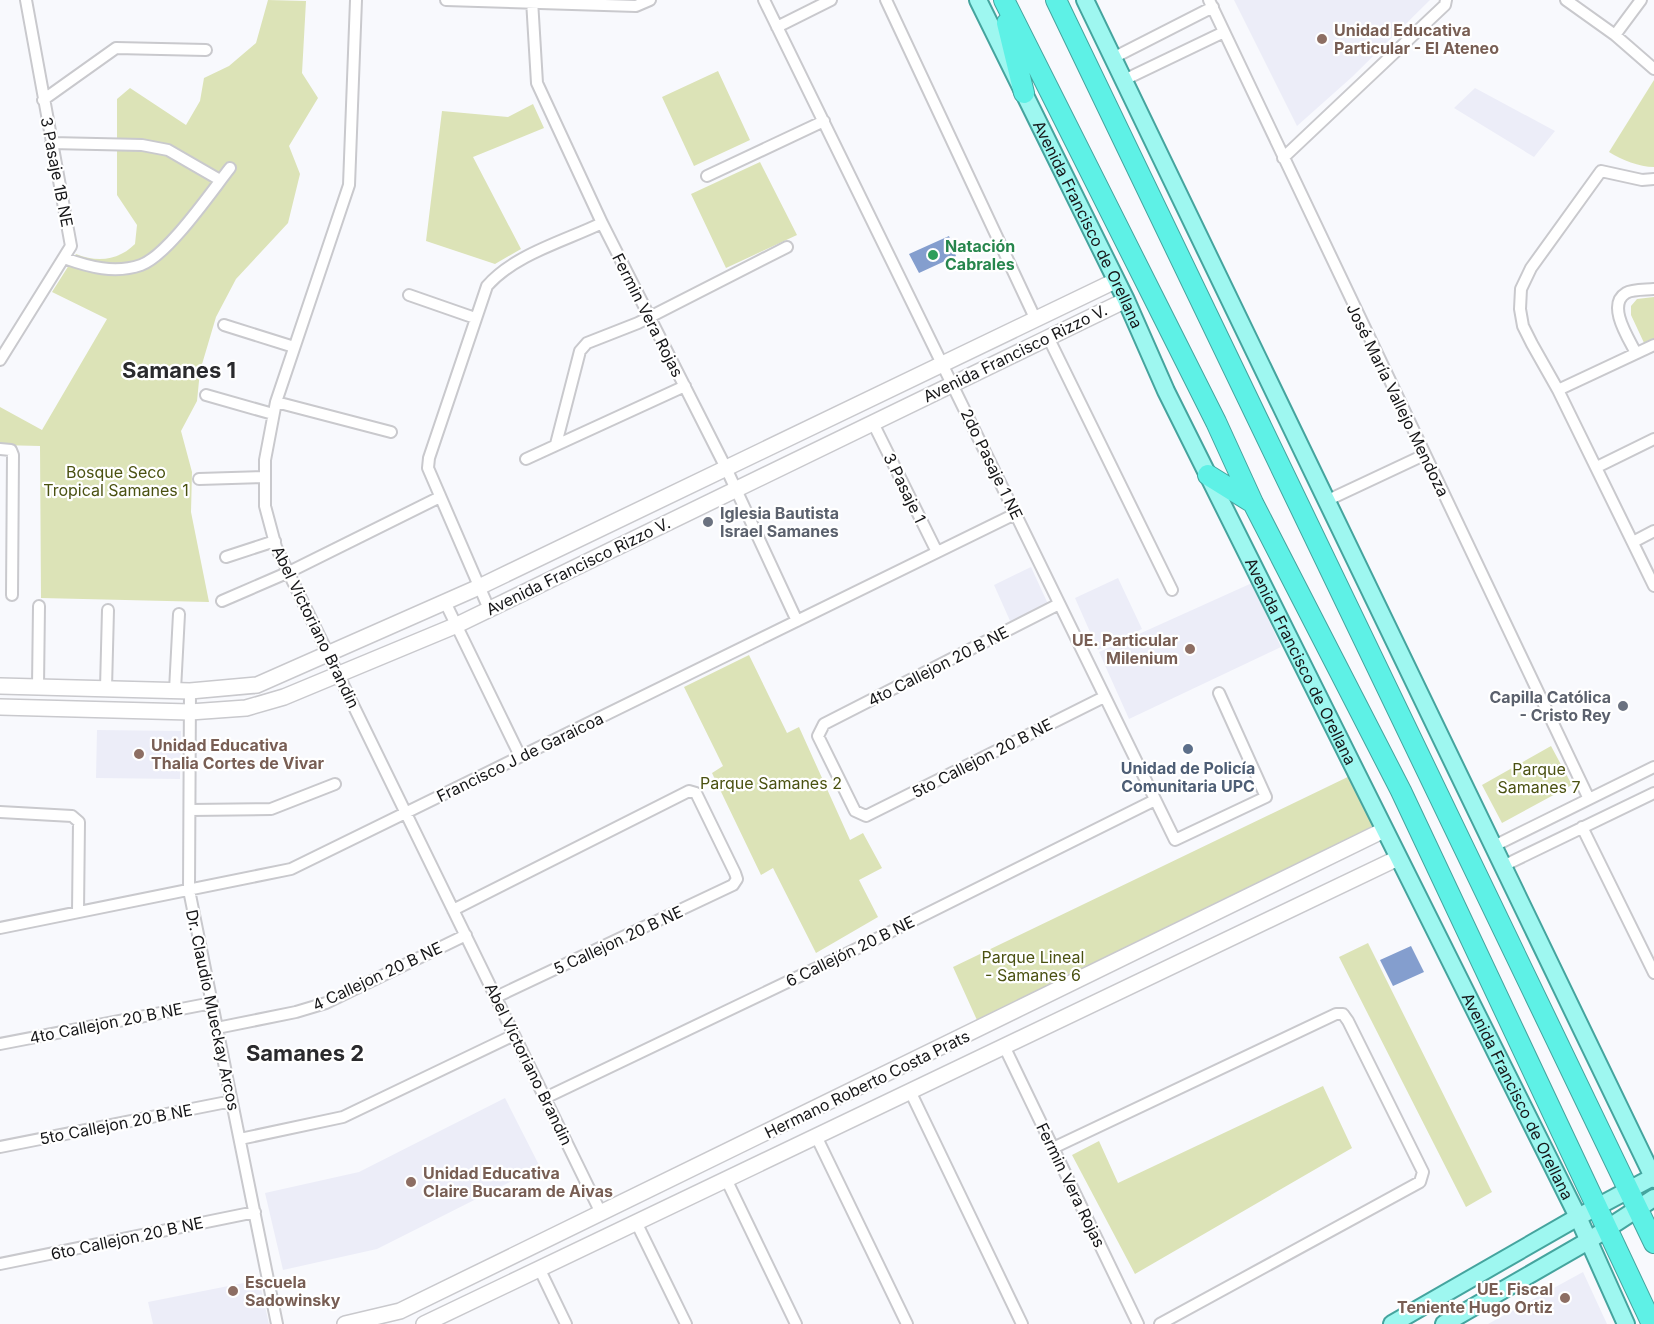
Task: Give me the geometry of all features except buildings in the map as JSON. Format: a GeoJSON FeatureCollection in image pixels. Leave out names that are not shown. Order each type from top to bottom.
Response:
{"type":"FeatureCollection","features":[{"type":"Feature","properties":{"kind":"highway"},"geometry":{"type":"LineString","coordinates":[[1003,0],[1024,93]]}},
{"type":"Feature","properties":{"kind":"highway","name":"Avenida Francisco de Orellana"},"geometry":{"type":"LineString","coordinates":[[1003,0],[1216,422],[1253,503],[1401,792],[1652,1324]]}},
{"type":"Feature","properties":{"kind":"highway"},"geometry":{"type":"LineString","coordinates":[[1056,0],[1629,1190],[1646,1204],[1654,1243]]}},
{"type":"Feature","properties":{"kind":"highway"},"geometry":{"type":"LineString","coordinates":[[1208,475],[1253,503]]}},
{"type":"Feature","properties":{"kind":"main road","name":"Avenida Francisco de Orellana"},"geometry":{"type":"LineString","coordinates":[[978,0],[1126,300],[1166,391],[1578,1217],[1626,1324]]}},
{"type":"Feature","properties":{"kind":"main road"},"geometry":{"type":"LineString","coordinates":[[1085,0],[1654,1178],[1578,1217],[1392,1324]]}},
{"type":"Feature","properties":{"kind":"main road","name":"Avenida Francisco Rizzo V."},"geometry":{"type":"LineString","coordinates":[[0,686],[218,691],[257,685],[330,655],[479,587],[1115,280]]}},
{"type":"Feature","properties":{"kind":"main road","name":"Avenida Francisco Rizzo V."},"geometry":{"type":"LineString","coordinates":[[0,707],[190,712],[238,709],[264,704],[457,625],[1126,300]]}},
{"type":"Feature","properties":{"kind":"main road","name":"Hermano Roberto Costa Prats"},"geometry":{"type":"LineString","coordinates":[[345,1324],[400,1311],[1133,955],[1384,830]]}},
{"type":"Feature","properties":{"kind":"main road","name":"Hermano Roberto Costa Prats"},"geometry":{"type":"LineString","coordinates":[[424,1324],[1398,858]]}},
{"type":"Feature","properties":{"kind":"main road"},"geometry":{"type":"LineString","coordinates":[[1133,955],[1144,979]]}},
{"type":"Feature","properties":{"kind":"main road"},"geometry":{"type":"LineString","coordinates":[[765,1134],[774,1156]]}},
{"type":"Feature","properties":{"kind":"main road"},"geometry":{"type":"LineString","coordinates":[[1444,1324],[1588,1241],[1646,1204]]}},
{"type":"Feature","properties":{"kind":"street","name":"3 Pasaje 1B NE"},"geometry":{"type":"LineString","coordinates":[[0,360],[72,246],[26,0]]}},
{"type":"Feature","properties":{"kind":"street","name":"Abel Victoriano Brandin"},"geometry":{"type":"LineString","coordinates":[[356,0],[349,185],[276,402],[265,460],[265,506],[275,541],[289,572],[601,1213]]}},
{"type":"Feature","properties":{"kind":"street"},"geometry":{"type":"LineString","coordinates":[[446,0],[636,6],[650,0]]}},
{"type":"Feature","properties":{"kind":"street","name":"2do Pasaje 1 NE"},"geometry":{"type":"LineString","coordinates":[[764,0],[1174,840],[1266,798],[1219,693]]}},
{"type":"Feature","properties":{"kind":"street"},"geometry":{"type":"LineString","coordinates":[[777,27],[831,0]]}},
{"type":"Feature","properties":{"kind":"street"},"geometry":{"type":"LineString","coordinates":[[886,0],[1035,318]]}},
{"type":"Feature","properties":{"kind":"street"},"geometry":{"type":"LineString","coordinates":[[1283,158],[1445,5],[1446,0]]}},
{"type":"Feature","properties":{"kind":"street"},"geometry":{"type":"LineString","coordinates":[[1566,0],[1614,35],[1654,69]]}},
{"type":"Feature","properties":{"kind":"street"},"geometry":{"type":"LineString","coordinates":[[1614,35],[1641,0]]}},
{"type":"Feature","properties":{"kind":"street","name":"Fermin Vera Rojas"},"geometry":{"type":"LineString","coordinates":[[532,1],[537,83],[602,223],[726,468],[797,621]]}},
{"type":"Feature","properties":{"kind":"street"},"geometry":{"type":"LineString","coordinates":[[1113,58],[1211,4]]}},
{"type":"Feature","properties":{"kind":"street","name":"José María Vallejo Mendoza"},"geometry":{"type":"LineString","coordinates":[[1211,4],[1589,799]]}},
{"type":"Feature","properties":{"kind":"street"},"geometry":{"type":"LineString","coordinates":[[1124,80],[1224,32]]}},
{"type":"Feature","properties":{"kind":"street"},"geometry":{"type":"LineString","coordinates":[[43,100],[116,48],[206,50]]}},
{"type":"Feature","properties":{"kind":"street"},"geometry":{"type":"LineString","coordinates":[[707,176],[824,121]]}},
{"type":"Feature","properties":{"kind":"street"},"geometry":{"type":"LineString","coordinates":[[51,143],[142,145],[168,150],[220,180]]}},
{"type":"Feature","properties":{"kind":"street"},"geometry":{"type":"LineString","coordinates":[[64,258],[105,269],[141,265],[156,256],[174,237],[230,168]]}},
{"type":"Feature","properties":{"kind":"street"},"geometry":{"type":"LineString","coordinates":[[1654,179],[1618,176],[1601,171],[1531,268],[1521,289],[1520,309],[1523,326],[1597,467],[1654,586]]}},
{"type":"Feature","properties":{"kind":"street"},"geometry":{"type":"LineString","coordinates":[[489,609],[428,468],[429,458],[475,318],[488,286],[497,275],[513,264],[602,223]]}},
{"type":"Feature","properties":{"kind":"street"},"geometry":{"type":"LineString","coordinates":[[556,444],[580,351],[587,343],[649,317],[787,247]]}},
{"type":"Feature","properties":{"kind":"street"},"geometry":{"type":"LineString","coordinates":[[1636,353],[1619,317],[1617,307],[1620,298],[1628,292],[1654,289]]}},
{"type":"Feature","properties":{"kind":"street"},"geometry":{"type":"LineString","coordinates":[[409,295],[475,318]]}},
{"type":"Feature","properties":{"kind":"street"},"geometry":{"type":"LineString","coordinates":[[224,325],[294,347]]}},
{"type":"Feature","properties":{"kind":"street"},"geometry":{"type":"LineString","coordinates":[[1048,337],[1172,590]]}},
{"type":"Feature","properties":{"kind":"street"},"geometry":{"type":"LineString","coordinates":[[1558,390],[1654,345]]}},
{"type":"Feature","properties":{"kind":"street"},"geometry":{"type":"LineString","coordinates":[[526,459],[684,386]]}},
{"type":"Feature","properties":{"kind":"street"},"geometry":{"type":"LineString","coordinates":[[206,395],[273,414]]}},
{"type":"Feature","properties":{"kind":"street"},"geometry":{"type":"LineString","coordinates":[[276,402],[391,432]]}},
{"type":"Feature","properties":{"kind":"street","name":"3 Pasaje 1"},"geometry":{"type":"LineString","coordinates":[[873,423],[937,552]]}},
{"type":"Feature","properties":{"kind":"street"},"geometry":{"type":"LineString","coordinates":[[1597,467],[1654,439]]}},
{"type":"Feature","properties":{"kind":"street"},"geometry":{"type":"LineString","coordinates":[[0,449],[11,450],[14,455],[12,595]]}},
{"type":"Feature","properties":{"kind":"street"},"geometry":{"type":"LineString","coordinates":[[1326,501],[1424,455]]}},
{"type":"Feature","properties":{"kind":"street"},"geometry":{"type":"LineString","coordinates":[[199,479],[265,477]]}},
{"type":"Feature","properties":{"kind":"street"},"geometry":{"type":"LineString","coordinates":[[222,601],[289,572],[440,497]]}},
{"type":"Feature","properties":{"kind":"street","name":"Francisco J de Garaicoa"},"geometry":{"type":"LineString","coordinates":[[0,928],[291,869],[1015,514]]}},
{"type":"Feature","properties":{"kind":"street"},"geometry":{"type":"LineString","coordinates":[[1633,542],[1654,531]]}},
{"type":"Feature","properties":{"kind":"street"},"geometry":{"type":"LineString","coordinates":[[226,557],[275,541]]}},
{"type":"Feature","properties":{"kind":"street"},"geometry":{"type":"LineString","coordinates":[[446,602],[520,756]]}},
{"type":"Feature","properties":{"kind":"street","name":"4to Callejon 20 B NE"},"geometry":{"type":"LineString","coordinates":[[859,815],[818,736],[824,724],[1059,604]]}},
{"type":"Feature","properties":{"kind":"street"},"geometry":{"type":"LineString","coordinates":[[38,686],[39,606]]}},
{"type":"Feature","properties":{"kind":"street"},"geometry":{"type":"LineString","coordinates":[[106,688],[108,610]]}},
{"type":"Feature","properties":{"kind":"street"},"geometry":{"type":"LineString","coordinates":[[174,690],[179,614]]}},
{"type":"Feature","properties":{"kind":"street","name":"Dr. Claudio Mueckay Arcos"},"geometry":{"type":"LineString","coordinates":[[190,691],[189,890],[277,1324]]}},
{"type":"Feature","properties":{"kind":"street","name":"5to Callejon 20 B NE"},"geometry":{"type":"LineString","coordinates":[[859,815],[866,816],[1104,697]]}},
{"type":"Feature","properties":{"kind":"street"},"geometry":{"type":"LineString","coordinates":[[1494,846],[1654,767]]}},
{"type":"Feature","properties":{"kind":"street"},"geometry":{"type":"LineString","coordinates":[[190,810],[271,809],[335,784]]}},
{"type":"Feature","properties":{"kind":"street","name":"5 Callejon 20 B NE"},"geometry":{"type":"LineString","coordinates":[[453,910],[689,791],[696,793],[737,879],[733,885],[496,997]]}},
{"type":"Feature","properties":{"kind":"street"},"geometry":{"type":"LineString","coordinates":[[1503,866],[1654,793]]}},
{"type":"Feature","properties":{"kind":"street","name":"6 Callejón 20 B NE"},"geometry":{"type":"LineString","coordinates":[[545,1098],[850,952],[1153,801]]}},
{"type":"Feature","properties":{"kind":"street"},"geometry":{"type":"LineString","coordinates":[[0,812],[76,818],[81,826],[78,912]]}},
{"type":"Feature","properties":{"kind":"street"},"geometry":{"type":"LineString","coordinates":[[1582,827],[1654,973]]}},
{"type":"Feature","properties":{"kind":"street","name":"4 Callejon 20 B NE"},"geometry":{"type":"LineString","coordinates":[[217,1028],[296,1012],[326,1003],[466,935]]}},
{"type":"Feature","properties":{"kind":"street","name":"4to Callejon 20 B NE"},"geometry":{"type":"LineString","coordinates":[[0,1044],[212,1003]]}},
{"type":"Feature","properties":{"kind":"street"},"geometry":{"type":"LineString","coordinates":[[1053,1148],[1336,1014],[1343,1014],[1348,1021],[1423,1172],[1423,1177],[1419,1182],[1160,1324]]}},
{"type":"Feature","properties":{"kind":"street"},"geometry":{"type":"LineString","coordinates":[[240,1139],[343,1117],[514,1035]]}},
{"type":"Feature","properties":{"kind":"street","name":"Fermin Vera Rojas"},"geometry":{"type":"LineString","coordinates":[[1004,1046],[1138,1324]]}},
{"type":"Feature","properties":{"kind":"street"},"geometry":{"type":"LineString","coordinates":[[909,1091],[1022,1324]]}},
{"type":"Feature","properties":{"kind":"street","name":"5to Callejon 20 B NE"},"geometry":{"type":"LineString","coordinates":[[0,1147],[232,1101]]}},
{"type":"Feature","properties":{"kind":"street"},"geometry":{"type":"LineString","coordinates":[[816,1136],[907,1324]]}},
{"type":"Feature","properties":{"kind":"street"},"geometry":{"type":"LineString","coordinates":[[726,1179],[796,1324]]}},
{"type":"Feature","properties":{"kind":"street","name":"6to Callejon 20 B NE"},"geometry":{"type":"LineString","coordinates":[[0,1264],[255,1212]]}},
{"type":"Feature","properties":{"kind":"street"},"geometry":{"type":"LineString","coordinates":[[636,1222],[686,1324]]}},
{"type":"Feature","properties":{"kind":"street"},"geometry":{"type":"LineString","coordinates":[[539,1268],[566,1324]]}},
{"type":"Feature","properties":{"kind":"shaded area","name":"Unidad Educativa Particular - El Ateneo"},"geometry":{"type":"Polygon","coordinates":[[[1234,0],[1430,0],[1352,77],[1297,126],[1234,0]]]}},
{"type":"Feature","properties":{"kind":"shaded area"},"geometry":{"type":"Polygon","coordinates":[[[1475,88],[1555,131],[1534,157],[1454,108],[1475,88]]]}},
{"type":"Feature","properties":{"kind":"shaded area"},"geometry":{"type":"Polygon","coordinates":[[[1031,567],[1048,604],[1011,623],[994,585],[1031,567]]]}},
{"type":"Feature","properties":{"kind":"shaded area"},"geometry":{"type":"Polygon","coordinates":[[[1118,578],[1142,629],[1098,650],[1075,598],[1118,578]]]}},
{"type":"Feature","properties":{"kind":"shaded area","name":"UE. Particular Milenium"},"geometry":{"type":"Polygon","coordinates":[[[1252,583],[1281,647],[1129,719],[1099,652],[1252,583]]]}},
{"type":"Feature","properties":{"kind":"shaded area","name":"Unidad Educativa Thalia Cortes de Vivar"},"geometry":{"type":"Polygon","coordinates":[[[97,730],[181,731],[180,779],[96,778],[97,730]]]}},
{"type":"Feature","properties":{"kind":"shaded area","name":"Unidad Educativa Claire Bucaram de Aivas"},"geometry":{"type":"Polygon","coordinates":[[[505,1098],[540,1167],[377,1249],[283,1270],[265,1193],[359,1172],[505,1098]]]}},
{"type":"Feature","properties":{"kind":"shaded area","name":"UE. Fiscal Teniente Hugo Ortiz"},"geometry":{"type":"Polygon","coordinates":[[[1583,1272],[1607,1324],[1488,1324],[1583,1272]]]}},
{"type":"Feature","properties":{"kind":"shaded area","name":"Escuela Sadowinsky"},"geometry":{"type":"Polygon","coordinates":[[[259,1280],[269,1324],[153,1324],[148,1302],[259,1280]]]}},
{"type":"Feature","properties":{"kind":"green space","name":"Bosque Seco Tropical Samanes 1"},"geometry":{"type":"Polygon","coordinates":[[[268,0],[306,1],[302,73],[318,98],[289,146],[300,174],[288,223],[236,279],[216,317],[200,371],[197,401],[181,431],[192,472],[191,512],[209,602],[41,598],[40,446],[0,445],[0,407],[42,430],[107,319],[52,292],[76,254],[100,259],[115,257],[135,244],[137,225],[117,195],[117,99],[130,88],[186,125],[200,101],[204,78],[229,66],[256,43],[268,0]]]}},
{"type":"Feature","properties":{"kind":"green space"},"geometry":{"type":"Polygon","coordinates":[[[718,71],[750,140],[694,166],[662,97],[718,71]]]}},
{"type":"Feature","properties":{"kind":"green space"},"geometry":{"type":"Polygon","coordinates":[[[1654,80],[1654,167],[1642,166],[1609,152],[1654,80]]]}},
{"type":"Feature","properties":{"kind":"green space"},"geometry":{"type":"Polygon","coordinates":[[[533,104],[544,128],[473,157],[521,249],[495,264],[426,241],[442,111],[508,117],[533,104]]]}},
{"type":"Feature","properties":{"kind":"green space"},"geometry":{"type":"Polygon","coordinates":[[[760,162],[797,235],[726,268],[691,194],[760,162]]]}},
{"type":"Feature","properties":{"kind":"green space"},"geometry":{"type":"Polygon","coordinates":[[[1654,297],[1654,341],[1645,345],[1631,315],[1631,306],[1637,299],[1654,297]]]}},
{"type":"Feature","properties":{"kind":"green space","name":"Parque Samanes 2"},"geometry":{"type":"Polygon","coordinates":[[[749,655],[787,733],[799,727],[850,840],[863,833],[882,868],[859,880],[878,917],[816,953],[773,868],[761,875],[712,773],[723,766],[684,687],[749,655]]]}},
{"type":"Feature","properties":{"kind":"green space","name":"Parque Samanes 7"},"geometry":{"type":"Polygon","coordinates":[[[1551,746],[1572,785],[1502,823],[1482,785],[1551,746]]]}},
{"type":"Feature","properties":{"kind":"green space","name":"Parque Lineal - Samanes 6"},"geometry":{"type":"Polygon","coordinates":[[[1356,773],[1384,830],[981,1029],[953,967],[1356,773]]]}},
{"type":"Feature","properties":{"kind":"green space"},"geometry":{"type":"Polygon","coordinates":[[[1368,943],[1492,1192],[1466,1207],[1339,957],[1368,943]]]}},
{"type":"Feature","properties":{"kind":"green space"},"geometry":{"type":"Polygon","coordinates":[[[1323,1086],[1352,1148],[1135,1274],[1072,1155],[1099,1141],[1118,1183],[1323,1086]]]}},
{"type":"Feature","properties":{"kind":"water","name":"Natación Cabrales"},"geometry":{"type":"Polygon","coordinates":[[[949,236],[956,256],[919,273],[909,254],[949,236]]]}},
{"type":"Feature","properties":{"kind":"water"},"geometry":{"type":"Polygon","coordinates":[[[1411,946],[1424,972],[1393,986],[1380,960],[1411,946]]]}},
{"type":"Feature","properties":{"kind":"place","name":"Unidad Educativa Particular - El Ateneo"},"geometry":{"type":"Point","coordinates":[1322,39]}},
{"type":"Feature","properties":{"kind":"place","name":"Natación Cabrales"},"geometry":{"type":"Point","coordinates":[933,255]}},
{"type":"Feature","properties":{"kind":"place","name":"Iglesia Bautista Israel Samanes"},"geometry":{"type":"Point","coordinates":[708,522]}},
{"type":"Feature","properties":{"kind":"place","name":"UE. Particular Milenium"},"geometry":{"type":"Point","coordinates":[1190,649]}},
{"type":"Feature","properties":{"kind":"place","name":"Capilla Católica - Cristo Rey"},"geometry":{"type":"Point","coordinates":[1623,706]}},
{"type":"Feature","properties":{"kind":"place","name":"Unidad de Policía Comunitaria UPC"},"geometry":{"type":"Point","coordinates":[1188,749]}},
{"type":"Feature","properties":{"kind":"place","name":"Unidad Educativa Thalia Cortes de Vivar"},"geometry":{"type":"Point","coordinates":[139,754]}},
{"type":"Feature","properties":{"kind":"place","name":"Unidad Educativa Claire Bucaram de Aivas"},"geometry":{"type":"Point","coordinates":[411,1182]}},
{"type":"Feature","properties":{"kind":"place","name":"Escuela Sadowinsky"},"geometry":{"type":"Point","coordinates":[233,1291]}},
{"type":"Feature","properties":{"kind":"place","name":"UE. Fiscal Teniente Hugo Ortiz"},"geometry":{"type":"Point","coordinates":[1565,1298]}},
{"type":"Feature","properties":{"kind":"district","name":"Samanes 1"},"geometry":{"type":"Point","coordinates":[179,370]}},
{"type":"Feature","properties":{"kind":"district","name":"Samanes 2"},"geometry":{"type":"Point","coordinates":[305,1053]}}]}
